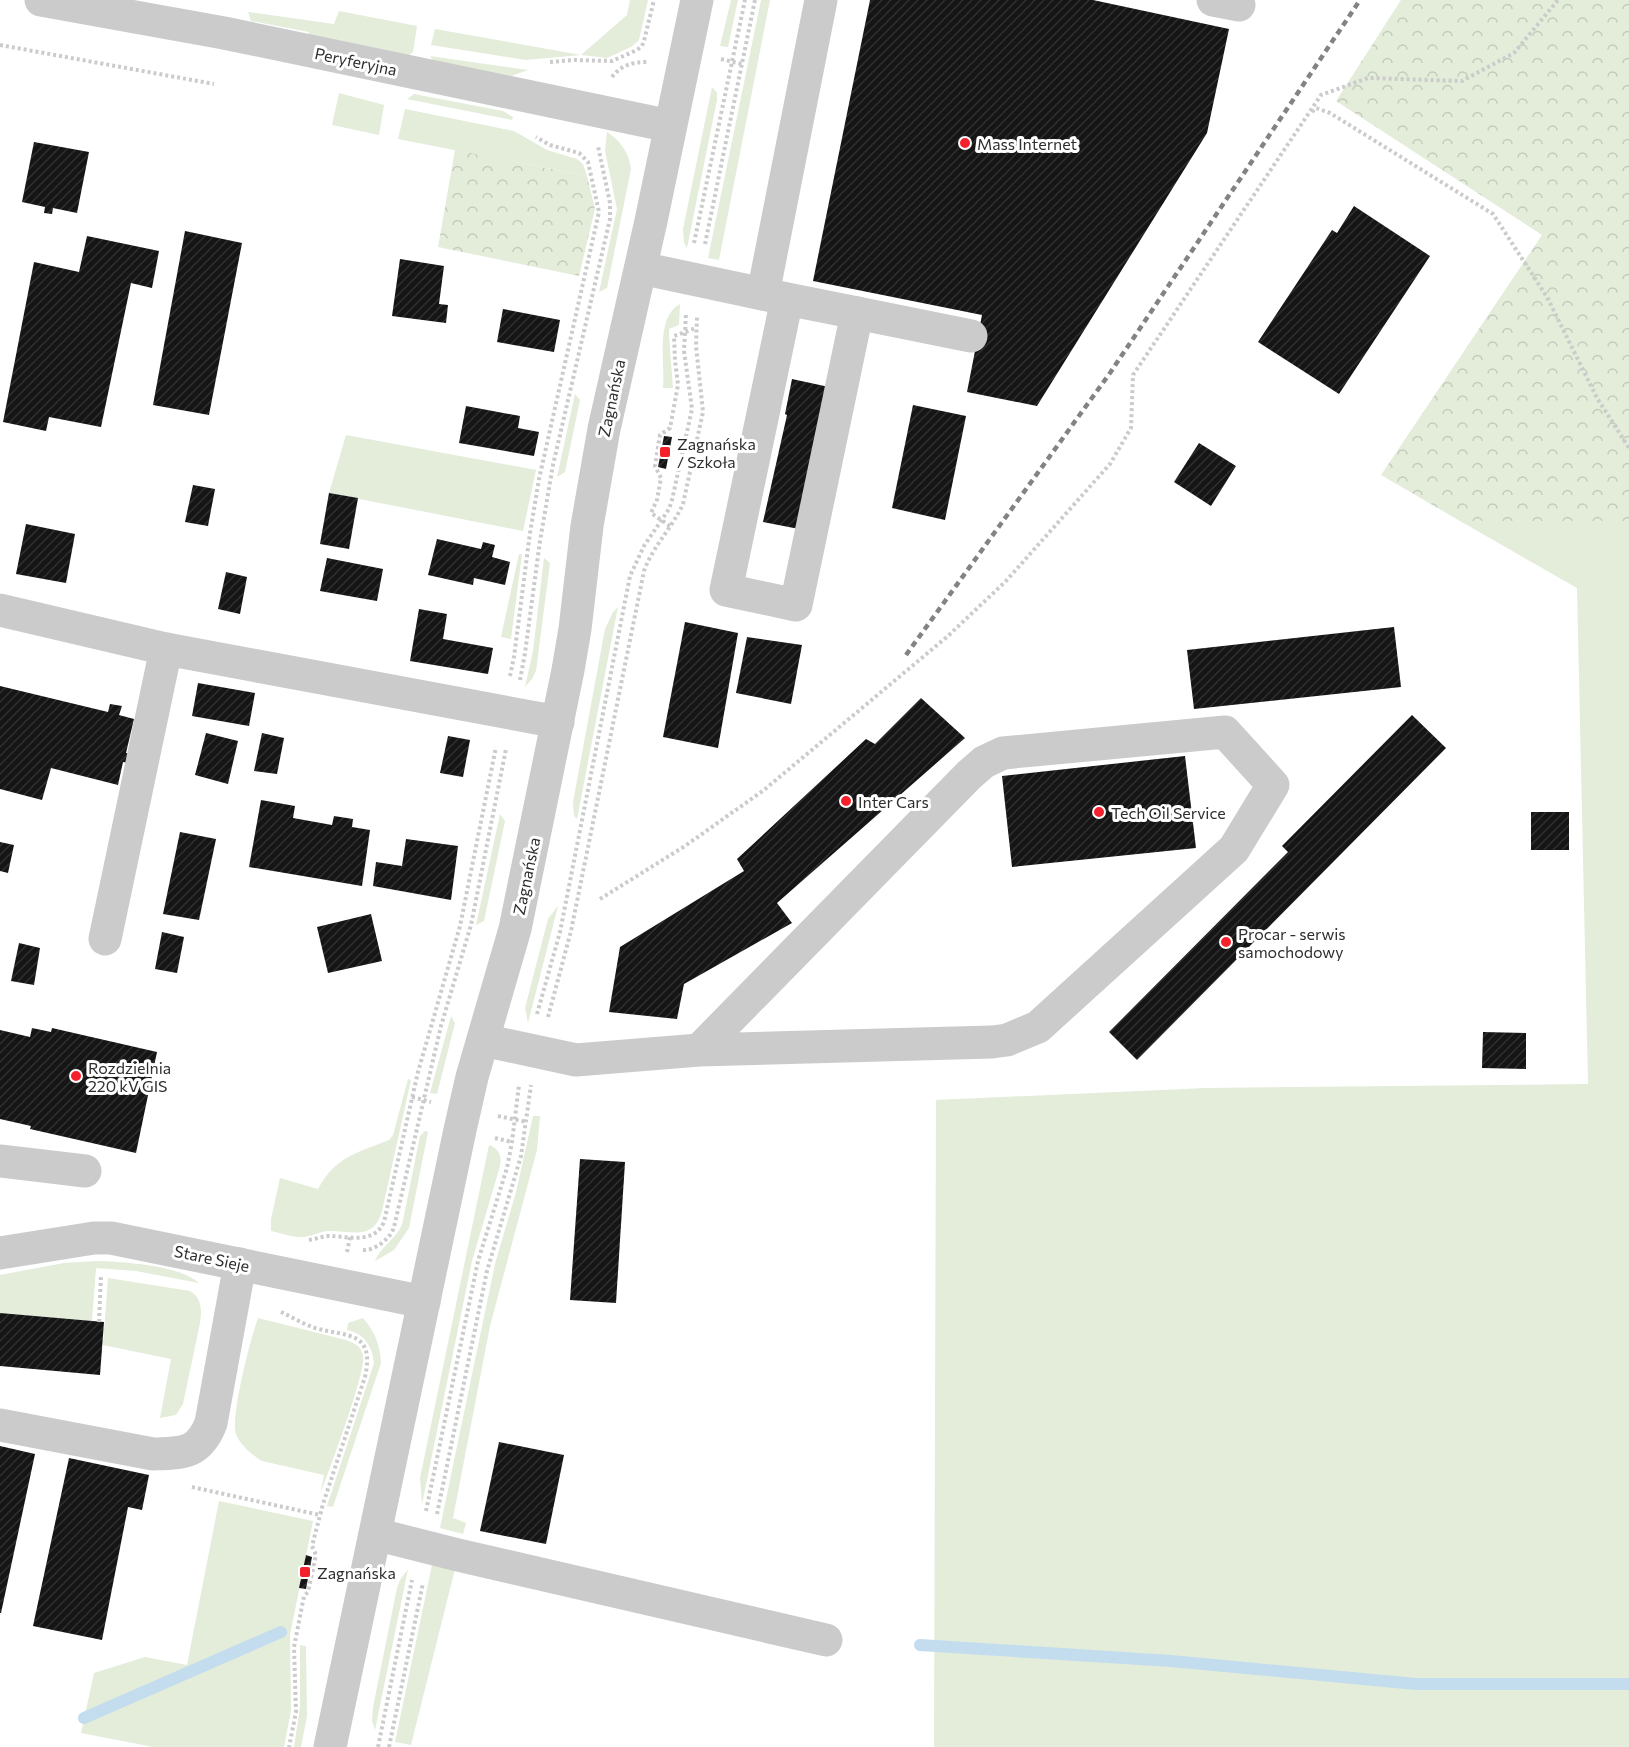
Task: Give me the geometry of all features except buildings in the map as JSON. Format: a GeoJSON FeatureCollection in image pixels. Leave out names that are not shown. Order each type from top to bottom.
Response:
{"type":"FeatureCollection","features":[{"type":"Feature","properties":{"kind":"street","name":"Peryferyjna"},"geometry":{"type":"LineString","coordinates":[[41,0],[224,33],[670,126]]}},
{"type":"Feature","properties":{"kind":"street","name":"Zagnańska"},"geometry":{"type":"LineString","coordinates":[[330,1747],[465,1108],[514,929],[558,722],[575,629],[591,498],[607,412],[641,267],[697,0]]}},
{"type":"Feature","properties":{"kind":"street"},"geometry":{"type":"LineString","coordinates":[[821,0],[726,590],[796,605],[857,314]]}},
{"type":"Feature","properties":{"kind":"street"},"geometry":{"type":"LineString","coordinates":[[641,267],[971,336]]}},
{"type":"Feature","properties":{"kind":"street"},"geometry":{"type":"LineString","coordinates":[[0,610],[166,649],[558,722]]}},
{"type":"Feature","properties":{"kind":"street"},"geometry":{"type":"LineString","coordinates":[[105,939],[166,649]]}},
{"type":"Feature","properties":{"kind":"street"},"geometry":{"type":"LineString","coordinates":[[483,1041],[576,1060],[699,1050],[1007,1040],[1038,1028],[1234,849],[1272,785],[1226,732],[1004,753],[984,762],[699,1050]]}},
{"type":"Feature","properties":{"kind":"street"},"geometry":{"type":"LineString","coordinates":[[0,1161],[85,1171]]}},
{"type":"Feature","properties":{"kind":"street","name":"Stare Sieje"},"geometry":{"type":"LineString","coordinates":[[0,1253],[94,1238],[111,1238],[424,1302]]}},
{"type":"Feature","properties":{"kind":"street"},"geometry":{"type":"LineString","coordinates":[[0,1425],[153,1454],[177,1454],[194,1447],[205,1438],[211,1423],[240,1264]]}},
{"type":"Feature","properties":{"kind":"street"},"geometry":{"type":"LineString","coordinates":[[375,1534],[826,1641]]}},
{"type":"Feature","properties":{"kind":"path"},"geometry":{"type":"LineString","coordinates":[[543,63],[573,60],[606,62],[637,50],[642,46],[654,0]]}},
{"type":"Feature","properties":{"kind":"path"},"geometry":{"type":"LineString","coordinates":[[692,253],[745,0]]}},
{"type":"Feature","properties":{"kind":"path"},"geometry":{"type":"LineString","coordinates":[[705,245],[755,0]]}},
{"type":"Feature","properties":{"kind":"path"},"geometry":{"type":"LineString","coordinates":[[600,899],[685,846],[764,790],[948,636],[1006,581],[1110,464],[1131,428],[1133,375],[1321,95],[1368,78],[1462,81],[1514,53],[1557,0]]}},
{"type":"Feature","properties":{"kind":"path"},"geometry":{"type":"LineString","coordinates":[[0,45],[214,84]]}},
{"type":"Feature","properties":{"kind":"path"},"geometry":{"type":"LineString","coordinates":[[718,58],[742,64]]}},
{"type":"Feature","properties":{"kind":"path"},"geometry":{"type":"LineString","coordinates":[[611,80],[623,67],[639,62],[653,64]]}},
{"type":"Feature","properties":{"kind":"path"},"geometry":{"type":"LineString","coordinates":[[721,80],[728,81]]}},
{"type":"Feature","properties":{"kind":"path"},"geometry":{"type":"LineString","coordinates":[[1304,122],[1316,108],[1330,113],[1493,214],[1547,297],[1598,398],[1629,448]]}},
{"type":"Feature","properties":{"kind":"path"},"geometry":{"type":"LineString","coordinates":[[507,685],[514,657],[539,479],[599,212],[590,168],[583,157],[579,153],[550,145],[528,132]]}},
{"type":"Feature","properties":{"kind":"path"},"geometry":{"type":"LineString","coordinates":[[519,684],[553,465],[610,219],[610,203],[599,154],[599,140]]}},
{"type":"Feature","properties":{"kind":"path"},"geometry":{"type":"LineString","coordinates":[[670,526],[651,513],[657,500],[661,478],[655,466],[660,435],[670,428],[678,391],[674,336],[696,328]]}},
{"type":"Feature","properties":{"kind":"path"},"geometry":{"type":"LineString","coordinates":[[303,1241],[329,1236],[366,1238],[381,1228],[387,1212],[412,1097],[434,1012],[460,926],[498,740]]}},
{"type":"Feature","properties":{"kind":"path"},"geometry":{"type":"LineString","coordinates":[[368,1251],[389,1237],[392,1232],[441,1026],[471,926],[507,744]]}},
{"type":"Feature","properties":{"kind":"path"},"geometry":{"type":"LineString","coordinates":[[412,1097],[435,1102]]}},
{"type":"Feature","properties":{"kind":"path"},"geometry":{"type":"LineString","coordinates":[[495,1115],[527,1122]]}},
{"type":"Feature","properties":{"kind":"path"},"geometry":{"type":"LineString","coordinates":[[490,1137],[512,1142]]}},
{"type":"Feature","properties":{"kind":"path"},"geometry":{"type":"LineString","coordinates":[[99,1322],[101,1272],[112,1273]]}},
{"type":"Feature","properties":{"kind":"path"},"geometry":{"type":"LineString","coordinates":[[274,1308],[315,1327],[352,1336],[364,1345],[368,1353],[366,1377],[320,1515],[312,1546],[316,1555],[308,1592],[304,1596],[294,1647],[296,1712],[289,1747]]}},
{"type":"Feature","properties":{"kind":"path"},"geometry":{"type":"LineString","coordinates":[[183,1485],[320,1515]]}},
{"type":"Feature","properties":{"kind":"green space"},"geometry":{"type":"Polygon","coordinates":[[[630,0],[648,0],[639,40],[631,47],[607,58],[581,55],[627,15],[630,0]]]}},
{"type":"Feature","properties":{"kind":"green space"},"geometry":{"type":"Polygon","coordinates":[[[731,0],[738,0],[728,47],[720,46],[731,0]]]}},
{"type":"Feature","properties":{"kind":"green space"},"geometry":{"type":"Polygon","coordinates":[[[761,0],[770,0],[719,260],[708,258],[761,0]]]}},
{"type":"Feature","properties":{"kind":"green space"},"geometry":{"type":"Polygon","coordinates":[[[1401,0],[1629,0],[1629,521],[1460,521],[1381,475],[1542,235],[1336,101],[1401,0]]]}},
{"type":"Feature","properties":{"kind":"green space"},"geometry":{"type":"Polygon","coordinates":[[[339,11],[417,26],[413,52],[406,57],[307,39],[309,32],[251,21],[248,12],[334,24],[339,11]]]}},
{"type":"Feature","properties":{"kind":"green space"},"geometry":{"type":"Polygon","coordinates":[[[435,29],[581,55],[526,60],[431,45],[435,29]]]}},
{"type":"Feature","properties":{"kind":"green space"},"geometry":{"type":"Polygon","coordinates":[[[430,56],[528,70],[511,76],[434,62],[430,56]]]}},
{"type":"Feature","properties":{"kind":"green space"},"geometry":{"type":"Polygon","coordinates":[[[712,87],[717,93],[717,100],[687,248],[684,243],[683,229],[712,87]]]}},
{"type":"Feature","properties":{"kind":"green space"},"geometry":{"type":"Polygon","coordinates":[[[339,93],[384,105],[379,135],[332,125],[339,93]]]}},
{"type":"Feature","properties":{"kind":"green space"},"geometry":{"type":"Polygon","coordinates":[[[414,94],[503,111],[513,117],[512,120],[407,99],[414,94]]]}},
{"type":"Feature","properties":{"kind":"green space"},"geometry":{"type":"Polygon","coordinates":[[[405,109],[514,131],[547,150],[577,159],[583,164],[587,176],[398,139],[405,109]]]}},
{"type":"Feature","properties":{"kind":"green space"},"geometry":{"type":"Polygon","coordinates":[[[607,132],[624,148],[631,169],[607,288],[599,292],[617,209],[605,151],[607,132]]]}},
{"type":"Feature","properties":{"kind":"green space"},"geometry":{"type":"Polygon","coordinates":[[[455,150],[587,176],[595,209],[579,276],[438,247],[455,150]]]}},
{"type":"Feature","properties":{"kind":"green space"},"geometry":{"type":"Polygon","coordinates":[[[680,304],[679,325],[669,329],[673,388],[663,388],[664,331],[672,311],[680,304]]]}},
{"type":"Feature","properties":{"kind":"green space"},"geometry":{"type":"Polygon","coordinates":[[[575,394],[580,400],[565,472],[557,477],[575,394]]]}},
{"type":"Feature","properties":{"kind":"green space"},"geometry":{"type":"Polygon","coordinates":[[[346,435],[536,470],[523,531],[329,493],[346,435]]]}},
{"type":"Feature","properties":{"kind":"green space"},"geometry":{"type":"Polygon","coordinates":[[[1460,521],[1629,521],[1629,1747],[934,1747],[936,1100],[1206,1088],[1588,1084],[1577,588],[1460,521]]]}},
{"type":"Feature","properties":{"kind":"green space"},"geometry":{"type":"Polygon","coordinates":[[[519,554],[522,554],[511,639],[501,637],[519,554]]]}},
{"type":"Feature","properties":{"kind":"green space"},"geometry":{"type":"Polygon","coordinates":[[[544,558],[550,563],[536,671],[525,687],[533,651],[544,558]]]}},
{"type":"Feature","properties":{"kind":"green space"},"geometry":{"type":"Polygon","coordinates":[[[618,607],[577,819],[574,816],[573,802],[605,629],[618,607]]]}},
{"type":"Feature","properties":{"kind":"green space"},"geometry":{"type":"Polygon","coordinates":[[[500,814],[505,821],[484,921],[476,925],[500,814]]]}},
{"type":"Feature","properties":{"kind":"green space"},"geometry":{"type":"Polygon","coordinates":[[[558,906],[528,1023],[525,1008],[548,919],[558,906]]]}},
{"type":"Feature","properties":{"kind":"green space"},"geometry":{"type":"Polygon","coordinates":[[[451,1016],[455,1023],[437,1094],[430,1093],[451,1016]]]}},
{"type":"Feature","properties":{"kind":"green space"},"geometry":{"type":"Polygon","coordinates":[[[408,1079],[411,1080],[382,1211],[373,1227],[367,1231],[327,1231],[304,1237],[271,1231],[271,1219],[280,1178],[318,1189],[340,1162],[389,1140],[393,1135],[408,1079]]]}},
{"type":"Feature","properties":{"kind":"green space"},"geometry":{"type":"Polygon","coordinates":[[[533,1116],[540,1116],[537,1150],[490,1326],[453,1518],[466,1523],[463,1534],[440,1528],[495,1264],[516,1192],[533,1116]]]}},
{"type":"Feature","properties":{"kind":"green space"},"geometry":{"type":"Polygon","coordinates":[[[425,1131],[428,1132],[409,1228],[394,1250],[375,1261],[402,1225],[420,1136],[425,1131]]]}},
{"type":"Feature","properties":{"kind":"green space"},"geometry":{"type":"Polygon","coordinates":[[[489,1145],[499,1153],[500,1166],[472,1261],[422,1504],[420,1478],[489,1145]]]}},
{"type":"Feature","properties":{"kind":"green space"},"geometry":{"type":"Polygon","coordinates":[[[97,1261],[165,1268],[190,1277],[199,1283],[136,1271],[96,1268],[92,1321],[0,1313],[0,1275],[64,1263],[97,1261]]]}},
{"type":"Feature","properties":{"kind":"green space"},"geometry":{"type":"Polygon","coordinates":[[[108,1278],[190,1291],[199,1301],[200,1323],[183,1404],[176,1415],[160,1418],[171,1359],[103,1345],[108,1278]]]}},
{"type":"Feature","properties":{"kind":"green space"},"geometry":{"type":"Polygon","coordinates":[[[258,1318],[346,1340],[361,1349],[363,1365],[359,1381],[320,1495],[324,1475],[262,1461],[240,1442],[236,1434],[238,1395],[258,1318]]]}},
{"type":"Feature","properties":{"kind":"green space"},"geometry":{"type":"Polygon","coordinates":[[[363,1318],[376,1339],[381,1363],[333,1507],[327,1506],[374,1363],[366,1341],[358,1334],[347,1330],[348,1323],[363,1318]]]}},
{"type":"Feature","properties":{"kind":"green space"},"geometry":{"type":"Polygon","coordinates":[[[219,1501],[313,1521],[290,1635],[291,1711],[284,1747],[153,1747],[81,1733],[94,1673],[145,1657],[187,1665],[219,1501]]]}},
{"type":"Feature","properties":{"kind":"green space"},"geometry":{"type":"Polygon","coordinates":[[[432,1565],[455,1569],[411,1745],[395,1742],[432,1565]]]}},
{"type":"Feature","properties":{"kind":"green space"},"geometry":{"type":"Polygon","coordinates":[[[408,1569],[375,1730],[372,1721],[373,1707],[397,1588],[408,1569]]]}},
{"type":"Feature","properties":{"kind":"green space"},"geometry":{"type":"Polygon","coordinates":[[[300,1645],[306,1646],[307,1716],[301,1747],[294,1747],[300,1707],[300,1645]]]}},
{"type":"Feature","properties":{"kind":"waterway"},"geometry":{"type":"LineString","coordinates":[[84,1718],[281,1632]]}},
{"type":"Feature","properties":{"kind":"waterway"},"geometry":{"type":"LineString","coordinates":[[920,1645],[1171,1661],[1416,1684],[1629,1684]]}},
{"type":"Feature","properties":{"kind":"railway"},"geometry":{"type":"LineString","coordinates":[[906,655],[1110,373],[1360,0]]}},
{"type":"Feature","properties":{"kind":"place","name":"Mass Internet"},"geometry":{"type":"Point","coordinates":[965,143]}},
{"type":"Feature","properties":{"kind":"place","name":"Zagnańska / Szkoła"},"geometry":{"type":"Point","coordinates":[665,452]}},
{"type":"Feature","properties":{"kind":"place","name":"Inter Cars"},"geometry":{"type":"Point","coordinates":[846,801]}},
{"type":"Feature","properties":{"kind":"place","name":"Tech Oil Service"},"geometry":{"type":"Point","coordinates":[1099,812]}},
{"type":"Feature","properties":{"kind":"place","name":"Procar - serwis samochodowy"},"geometry":{"type":"Point","coordinates":[1226,942]}},
{"type":"Feature","properties":{"kind":"place","name":"Rozdzielnia 220 kV GIS"},"geometry":{"type":"Point","coordinates":[76,1076]}},
{"type":"Feature","properties":{"kind":"place","name":"Zagnańska"},"geometry":{"type":"Point","coordinates":[305,1572]}}]}
